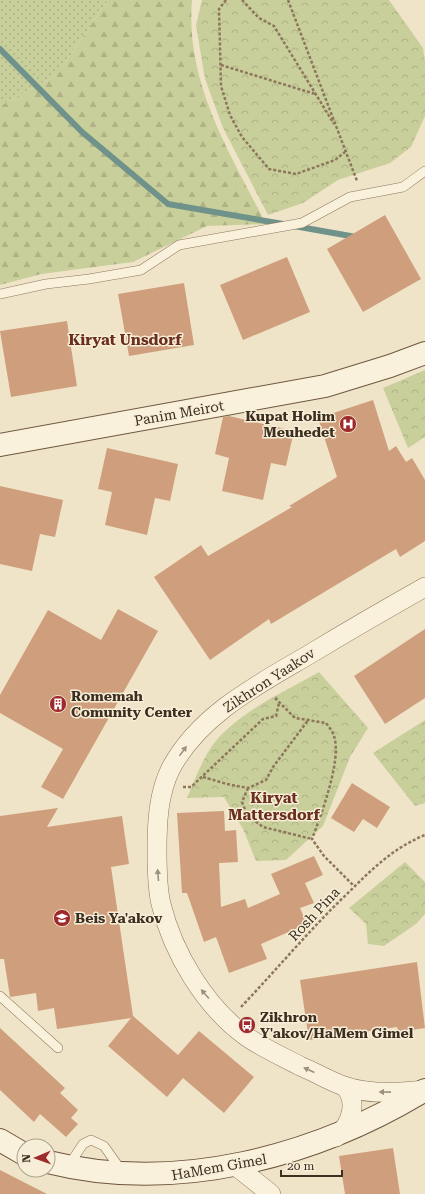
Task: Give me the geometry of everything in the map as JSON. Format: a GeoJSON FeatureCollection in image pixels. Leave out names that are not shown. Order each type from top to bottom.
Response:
{"type":"FeatureCollection","features":[{"type":"Feature","properties":{"kind":"street","name":"Panim Meirot"},"geometry":{"type":"LineString","coordinates":[[0,445],[325,386],[390,366],[425,353]]}},
{"type":"Feature","properties":{"kind":"street","name":"Zikhron Yaakov"},"geometry":{"type":"LineString","coordinates":[[425,587],[262,682],[229,703],[184,748],[171,769],[161,796],[158,824],[157,866],[160,902],[170,934],[180,957],[200,989],[228,1020],[247,1037],[293,1062],[344,1086],[375,1092],[425,1090]]}},
{"type":"Feature","properties":{"kind":"street"},"geometry":{"type":"LineString","coordinates":[[336,1137],[347,1125],[352,1106],[351,1095],[344,1086]]}},
{"type":"Feature","properties":{"kind":"street","name":"HaMem Gimel"},"geometry":{"type":"LineString","coordinates":[[58,1165],[112,1176],[168,1177],[237,1167],[305,1149],[336,1137],[400,1105],[425,1090]]}},
{"type":"Feature","properties":{"kind":"street"},"geometry":{"type":"LineString","coordinates":[[0,1140],[16,1149]]}},
{"type":"Feature","properties":{"kind":"street"},"geometry":{"type":"LineString","coordinates":[[237,1167],[271,1194]]}},
{"type":"Feature","properties":{"kind":"lane"},"geometry":{"type":"LineString","coordinates":[[0,294],[46,284],[89,279],[141,270],[179,245],[302,223],[350,197],[403,187],[425,171]]}},
{"type":"Feature","properties":{"kind":"lane"},"geometry":{"type":"LineString","coordinates":[[0,996],[58,1048]]}},
{"type":"Feature","properties":{"kind":"lane"},"geometry":{"type":"LineString","coordinates":[[58,1165],[91,1140],[104,1146],[125,1176]]}},
{"type":"Feature","properties":{"kind":"path"},"geometry":{"type":"LineString","coordinates":[[226,0],[219,9],[221,86],[230,116],[242,137],[269,169],[296,174],[335,160],[346,152]]}},
{"type":"Feature","properties":{"kind":"path"},"geometry":{"type":"LineString","coordinates":[[242,0],[259,18],[274,26],[337,129]]}},
{"type":"Feature","properties":{"kind":"path"},"geometry":{"type":"LineString","coordinates":[[288,0],[362,195]]}},
{"type":"Feature","properties":{"kind":"path"},"geometry":{"type":"LineString","coordinates":[[221,64],[316,94]]}},
{"type":"Feature","properties":{"kind":"path"},"geometry":{"type":"LineString","coordinates":[[262,682],[279,703],[295,718],[309,719],[326,723],[335,736],[336,763],[312,838]]}},
{"type":"Feature","properties":{"kind":"path"},"geometry":{"type":"LineString","coordinates":[[165,786],[192,787],[264,719],[276,716],[279,703]]}},
{"type":"Feature","properties":{"kind":"path"},"geometry":{"type":"LineString","coordinates":[[203,776],[227,784],[248,788],[266,780],[273,767],[309,719]]}},
{"type":"Feature","properties":{"kind":"path"},"geometry":{"type":"LineString","coordinates":[[248,788],[242,802],[247,815],[263,827],[312,838],[324,856],[354,886]]}},
{"type":"Feature","properties":{"kind":"path","name":"Rosh Pina"},"geometry":{"type":"LineString","coordinates":[[228,1020],[277,969],[323,916],[383,858],[412,840],[425,835]]}},
{"type":"Feature","properties":{"kind":"green space"},"geometry":{"type":"Polygon","coordinates":[[[0,0],[108,0],[57,75],[0,106],[0,0]]]}},
{"type":"Feature","properties":{"kind":"green space"},"geometry":{"type":"Polygon","coordinates":[[[108,0],[192,0],[192,31],[196,60],[203,89],[225,144],[266,224],[207,226],[133,262],[41,274],[0,285],[0,106],[57,75],[108,0]]]}},
{"type":"Feature","properties":{"kind":"green space"},"geometry":{"type":"Polygon","coordinates":[[[202,0],[389,0],[423,48],[425,61],[425,116],[411,147],[390,163],[338,180],[303,203],[268,215],[223,128],[205,79],[196,25],[202,0]]]}},
{"type":"Feature","properties":{"kind":"green space"},"geometry":{"type":"Polygon","coordinates":[[[425,370],[425,437],[408,448],[383,388],[425,370]]]}},
{"type":"Feature","properties":{"kind":"green space"},"geometry":{"type":"Polygon","coordinates":[[[319,672],[368,728],[350,757],[323,826],[286,860],[256,861],[243,829],[224,797],[187,798],[206,756],[222,734],[233,724],[256,708],[319,672]]]}},
{"type":"Feature","properties":{"kind":"green space"},"geometry":{"type":"Polygon","coordinates":[[[425,720],[425,803],[415,806],[373,753],[425,720]]]}},
{"type":"Feature","properties":{"kind":"green space"},"geometry":{"type":"Polygon","coordinates":[[[405,862],[425,882],[425,914],[416,924],[384,946],[368,944],[366,924],[349,908],[405,862]]]}},
{"type":"Feature","properties":{"kind":"building"},"geometry":{"type":"Polygon","coordinates":[[[385,215],[421,279],[363,312],[327,249],[385,215]]]}},
{"type":"Feature","properties":{"kind":"building"},"geometry":{"type":"Polygon","coordinates":[[[287,257],[310,312],[243,340],[220,285],[287,257]]]}},
{"type":"Feature","properties":{"kind":"building"},"geometry":{"type":"Polygon","coordinates":[[[184,283],[194,345],[129,356],[118,294],[184,283]]]}},
{"type":"Feature","properties":{"kind":"building"},"geometry":{"type":"Polygon","coordinates":[[[67,321],[77,386],[11,397],[0,331],[67,321]]]}},
{"type":"Feature","properties":{"kind":"building"},"geometry":{"type":"Polygon","coordinates":[[[373,400],[389,451],[396,446],[406,462],[412,458],[425,480],[425,541],[400,557],[396,549],[271,624],[269,619],[210,660],[154,577],[201,545],[208,556],[292,507],[289,506],[337,477],[318,418],[373,400]]]}},
{"type":"Feature","properties":{"kind":"building"},"geometry":{"type":"Polygon","coordinates":[[[229,416],[294,431],[286,466],[271,463],[263,500],[222,491],[229,458],[215,454],[223,417],[229,416]]]}},
{"type":"Feature","properties":{"kind":"building"},"geometry":{"type":"Polygon","coordinates":[[[107,448],[178,464],[170,501],[155,498],[147,535],[105,525],[112,492],[98,489],[107,448]]]}},
{"type":"Feature","properties":{"kind":"building"},"geometry":{"type":"Polygon","coordinates":[[[0,486],[63,500],[55,537],[40,534],[32,571],[0,564],[0,486]]]}},
{"type":"Feature","properties":{"kind":"building","name":"Romemah Comunity Center"},"geometry":{"type":"Polygon","coordinates":[[[118,609],[158,631],[63,799],[41,787],[63,749],[0,713],[0,695],[48,610],[101,640],[118,609]]]}},
{"type":"Feature","properties":{"kind":"building"},"geometry":{"type":"Polygon","coordinates":[[[425,629],[425,698],[385,724],[354,676],[425,629]]]}},
{"type":"Feature","properties":{"kind":"building"},"geometry":{"type":"Polygon","coordinates":[[[352,783],[390,807],[377,828],[363,819],[354,832],[331,818],[352,783]]]}},
{"type":"Feature","properties":{"kind":"building"},"geometry":{"type":"Polygon","coordinates":[[[58,808],[47,827],[122,816],[129,864],[111,867],[133,1016],[178,1055],[199,1031],[254,1077],[224,1113],[183,1078],[167,1097],[108,1046],[131,1018],[57,1029],[54,1008],[38,1011],[36,993],[10,997],[4,959],[0,959],[0,816],[58,808]]]}},
{"type":"Feature","properties":{"kind":"building"},"geometry":{"type":"Polygon","coordinates":[[[224,811],[225,831],[236,830],[238,862],[219,863],[221,907],[245,899],[248,908],[280,894],[271,874],[314,856],[323,875],[305,883],[314,903],[300,908],[307,924],[261,944],[267,959],[229,973],[216,937],[204,942],[187,893],[182,893],[177,813],[224,811]]]}},
{"type":"Feature","properties":{"kind":"building"},"geometry":{"type":"Polygon","coordinates":[[[417,962],[425,1028],[398,1032],[397,1027],[309,1040],[300,980],[417,962]]]}},
{"type":"Feature","properties":{"kind":"building"},"geometry":{"type":"Polygon","coordinates":[[[0,1028],[65,1088],[60,1093],[78,1110],[71,1118],[78,1124],[66,1137],[40,1114],[34,1122],[0,1090],[0,1028]]]}},
{"type":"Feature","properties":{"kind":"building"},"geometry":{"type":"Polygon","coordinates":[[[393,1148],[400,1194],[345,1194],[339,1156],[393,1148]]]}},
{"type":"Feature","properties":{"kind":"building"},"geometry":{"type":"Polygon","coordinates":[[[0,1170],[47,1194],[0,1194],[0,1170]]]}},
{"type":"Feature","properties":{"kind":"waterway"},"geometry":{"type":"LineString","coordinates":[[0,49],[82,132],[168,204],[283,224]]}},
{"type":"Feature","properties":{"kind":"waterway"},"geometry":{"type":"LineString","coordinates":[[294,226],[356,237]]}},
{"type":"Feature","properties":{"kind":"place","name":"Kupat Holim Meuhedet"},"geometry":{"type":"Point","coordinates":[348,424]}},
{"type":"Feature","properties":{"kind":"place","name":"Romemah Comunity Center"},"geometry":{"type":"Point","coordinates":[58,704]}},
{"type":"Feature","properties":{"kind":"place","name":"Beis Ya'akov"},"geometry":{"type":"Point","coordinates":[62,918]}},
{"type":"Feature","properties":{"kind":"place","name":"Zikhron Y'akov/HaMem Gimel"},"geometry":{"type":"Point","coordinates":[247,1025]}},
{"type":"Feature","properties":{"kind":"district","name":"Kiryat Unsdorf"},"geometry":{"type":"Point","coordinates":[125,340]}},
{"type":"Feature","properties":{"kind":"district","name":"Kiryat Mattersdorf"},"geometry":{"type":"Point","coordinates":[274,806]}}]}
